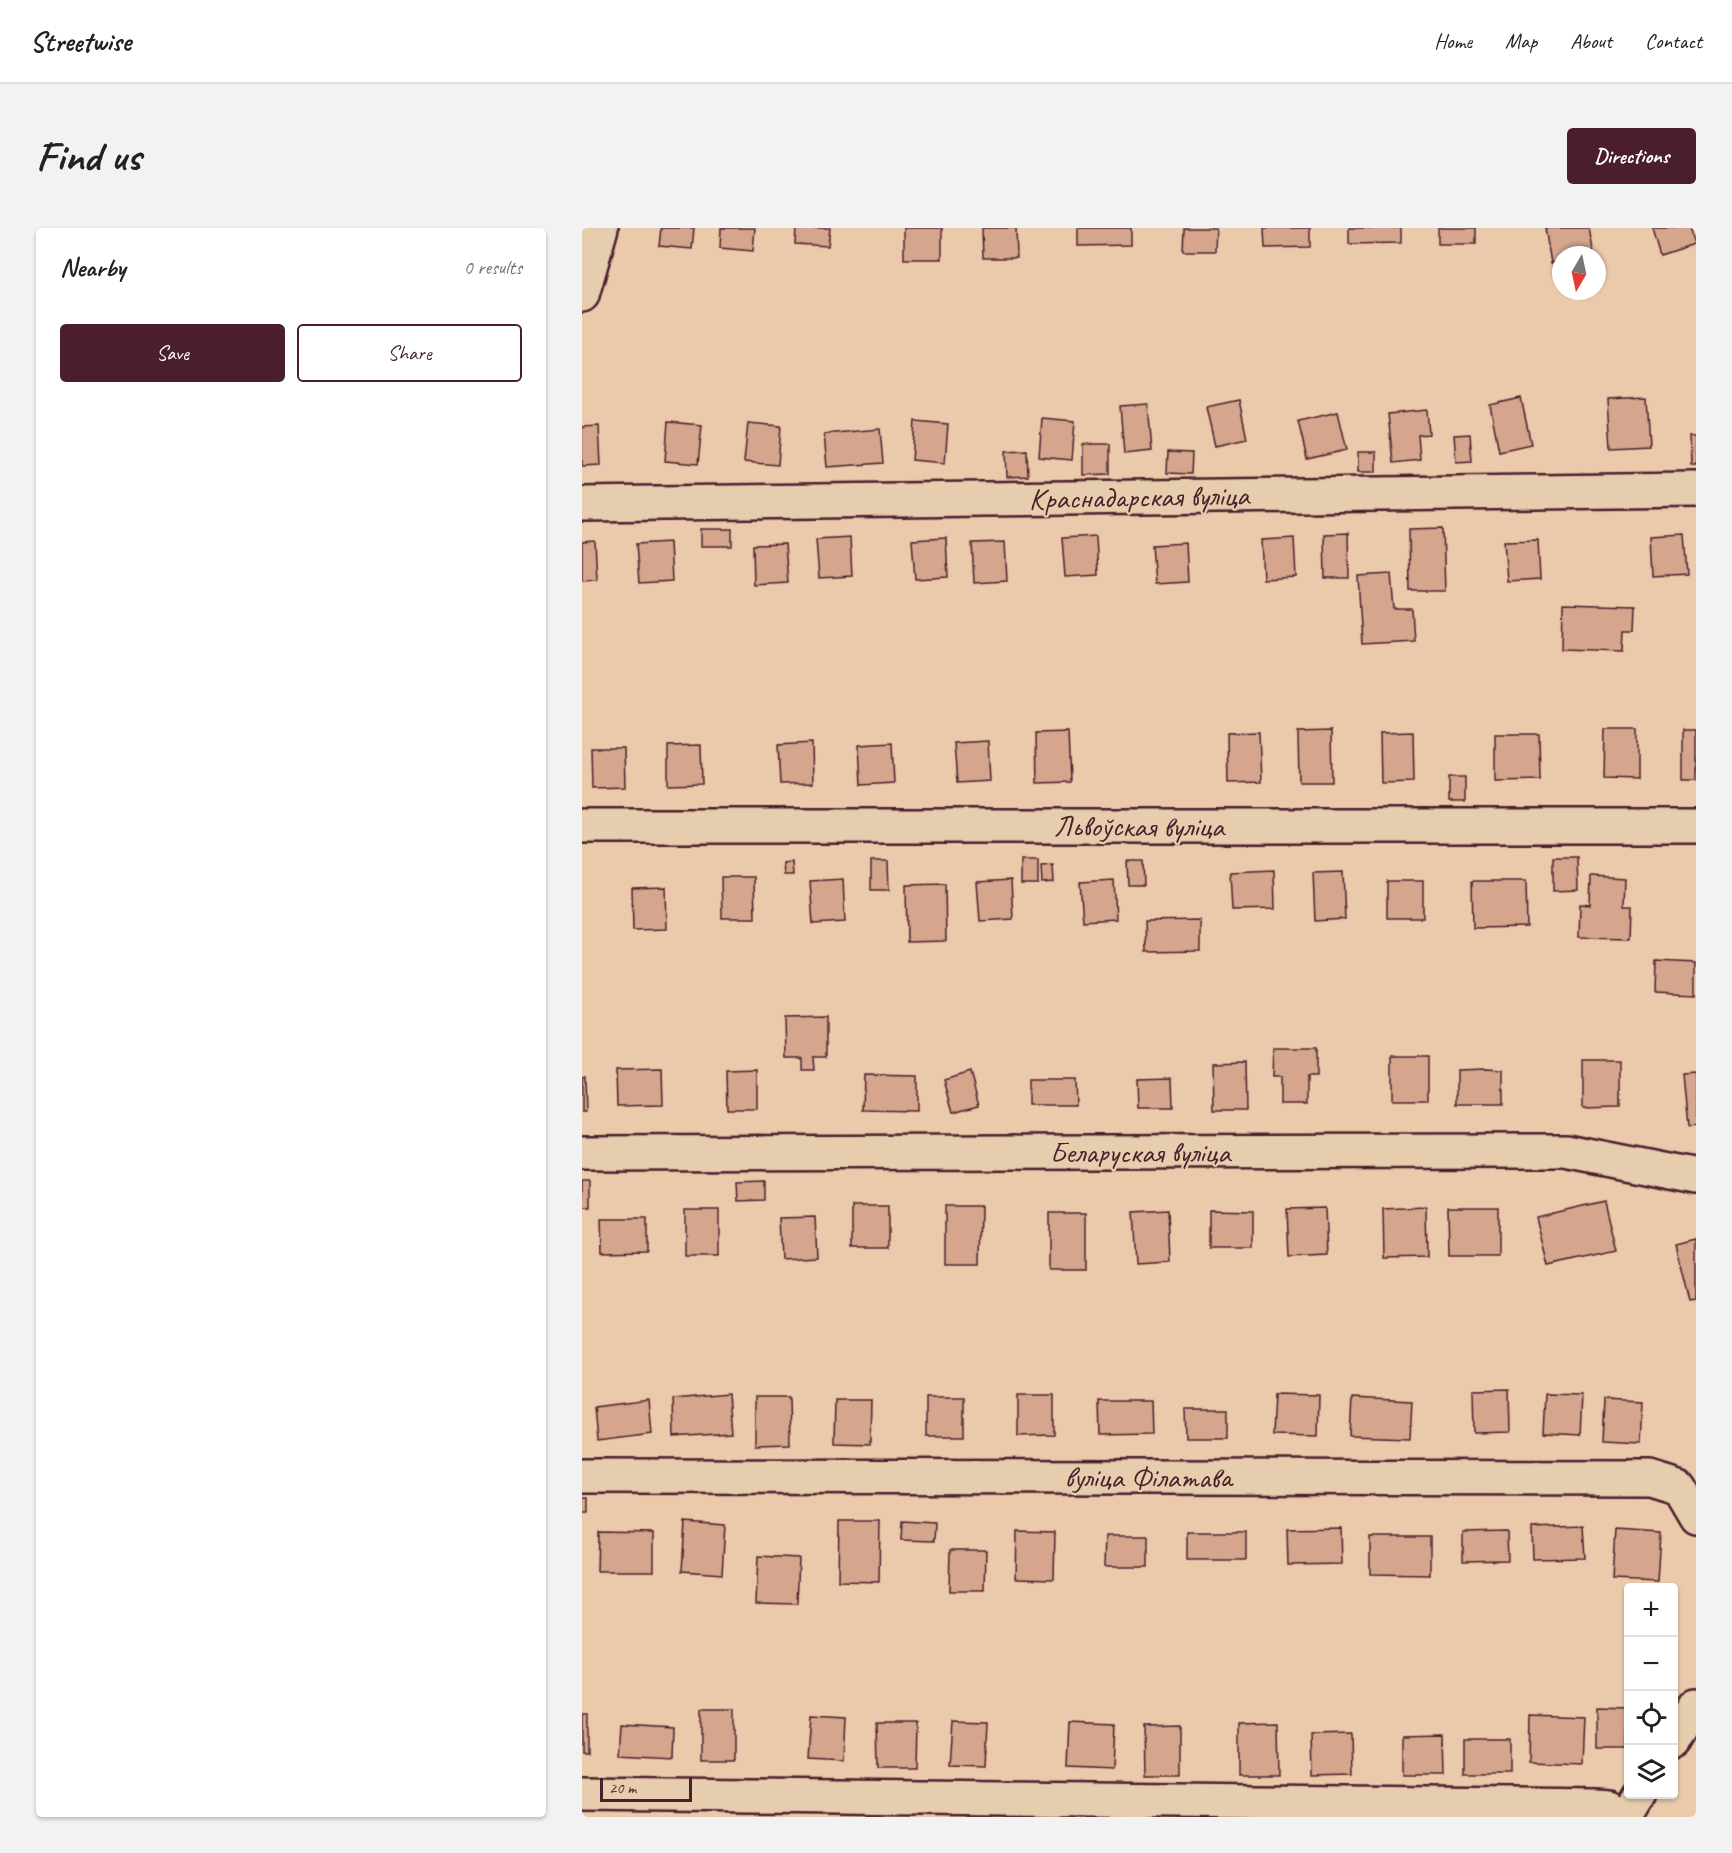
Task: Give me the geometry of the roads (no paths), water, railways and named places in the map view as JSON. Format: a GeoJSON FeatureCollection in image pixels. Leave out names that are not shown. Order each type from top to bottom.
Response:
{"type":"FeatureCollection","features":[{"type":"Feature","properties":{"kind":"street"},"geometry":{"type":"LineString","coordinates":[[582,295],[601,228]]}},
{"type":"Feature","properties":{"kind":"street","name":"Краснадарская вуліца"},"geometry":{"type":"LineString","coordinates":[[582,504],[1696,490]]}},
{"type":"Feature","properties":{"kind":"street","name":"Львоўская вуліца"},"geometry":{"type":"LineString","coordinates":[[582,826],[1696,826]]}},
{"type":"Feature","properties":{"kind":"street","name":"Беларуская вуліца"},"geometry":{"type":"LineString","coordinates":[[582,1153],[1566,1151],[1696,1177]]}},
{"type":"Feature","properties":{"kind":"street","name":"вуліца Філатава"},"geometry":{"type":"LineString","coordinates":[[582,1476],[1650,1478],[1679,1487],[1696,1516]]}},
{"type":"Feature","properties":{"kind":"street"},"geometry":{"type":"LineString","coordinates":[[1678,1734],[1696,1705]]}},
{"type":"Feature","properties":{"kind":"street"},"geometry":{"type":"LineString","coordinates":[[582,1794],[1595,1806],[1609,1807],[1621,1817]]}},
{"type":"Feature","properties":{"kind":"street"},"geometry":{"type":"LineString","coordinates":[[1626,1817],[1637,1799]]}}]}
